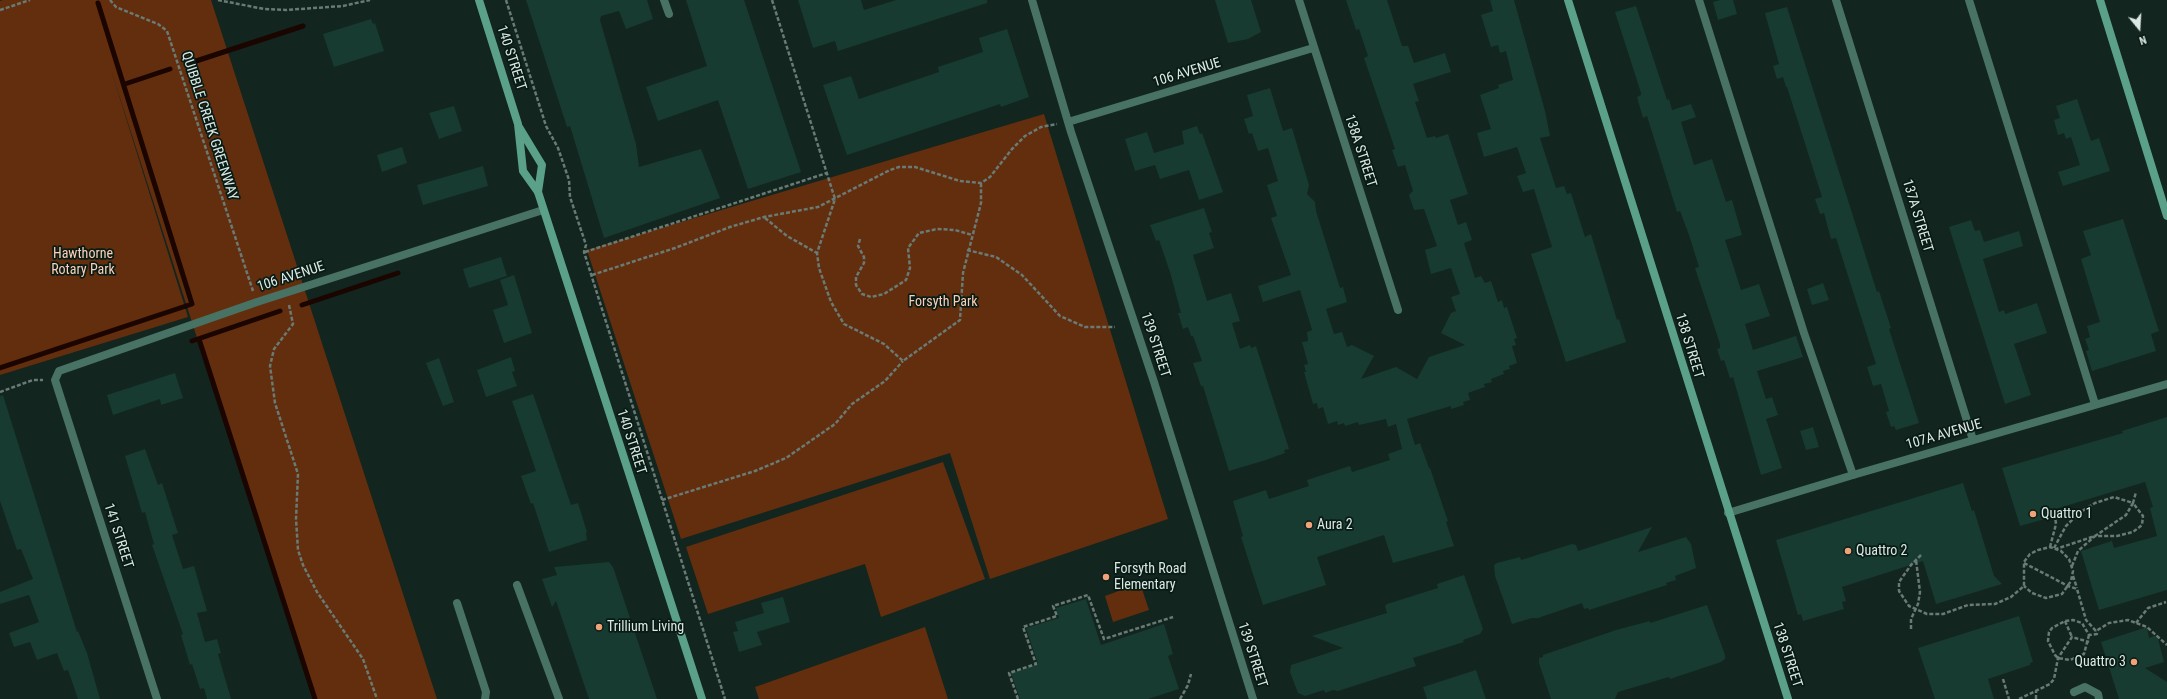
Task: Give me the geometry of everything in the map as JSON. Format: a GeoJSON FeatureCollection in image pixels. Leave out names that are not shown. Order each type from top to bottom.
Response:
{"type":"FeatureCollection","features":[{"type":"Feature","properties":{"kind":"main road","name":"140 STREET"},"geometry":{"type":"LineString","coordinates":[[479,0],[518,124],[523,171],[538,192],[702,699]]}},
{"type":"Feature","properties":{"kind":"main road","name":"138 STREET"},"geometry":{"type":"LineString","coordinates":[[1568,0],[1728,513],[1788,699]]}},
{"type":"Feature","properties":{"kind":"main road"},"geometry":{"type":"LineString","coordinates":[[2100,0],[2167,216]]}},
{"type":"Feature","properties":{"kind":"main road","name":"140 STREET"},"geometry":{"type":"LineString","coordinates":[[518,124],[542,165],[538,192]]}},
{"type":"Feature","properties":{"kind":"street"},"geometry":{"type":"LineString","coordinates":[[664,0],[668,14]]}},
{"type":"Feature","properties":{"kind":"street","name":"139 STREET"},"geometry":{"type":"LineString","coordinates":[[1032,0],[1068,122],[1152,376],[1252,699]]}},
{"type":"Feature","properties":{"kind":"street","name":"138A STREET"},"geometry":{"type":"LineString","coordinates":[[1299,0],[1398,310]]}},
{"type":"Feature","properties":{"kind":"street"},"geometry":{"type":"LineString","coordinates":[[1699,0],[1804,333],[1853,474]]}},
{"type":"Feature","properties":{"kind":"street","name":"137A STREET"},"geometry":{"type":"LineString","coordinates":[[1836,0],[1973,440]]}},
{"type":"Feature","properties":{"kind":"street"},"geometry":{"type":"LineString","coordinates":[[1969,0],[2095,404]]}},
{"type":"Feature","properties":{"kind":"street","name":"106 AVENUE"},"geometry":{"type":"LineString","coordinates":[[1068,122],[1314,48]]}},
{"type":"Feature","properties":{"kind":"street","name":"106 AVENUE"},"geometry":{"type":"LineString","coordinates":[[55,380],[58,371],[257,302],[543,210]]}},
{"type":"Feature","properties":{"kind":"street","name":"141 STREET"},"geometry":{"type":"LineString","coordinates":[[55,380],[157,699]]}},
{"type":"Feature","properties":{"kind":"street","name":"107A AVENUE"},"geometry":{"type":"LineString","coordinates":[[1728,513],[1853,474],[2167,384]]}},
{"type":"Feature","properties":{"kind":"street"},"geometry":{"type":"LineString","coordinates":[[517,585],[558,699]]}},
{"type":"Feature","properties":{"kind":"street"},"geometry":{"type":"LineString","coordinates":[[457,603],[486,692],[485,699]]}},
{"type":"Feature","properties":{"kind":"street"},"geometry":{"type":"LineString","coordinates":[[2074,692],[2085,687],[2098,694],[2100,699]]}},
{"type":"Feature","properties":{"kind":"path"},"geometry":{"type":"LineString","coordinates":[[0,10],[30,0]]}},
{"type":"Feature","properties":{"kind":"path","name":"QUIBBLE CREEK GREENWAY"},"geometry":{"type":"LineString","coordinates":[[110,0],[116,7],[158,24],[167,31],[253,290]]}},
{"type":"Feature","properties":{"kind":"path"},"geometry":{"type":"LineString","coordinates":[[218,0],[264,9],[286,10],[343,6],[370,0]]}},
{"type":"Feature","properties":{"kind":"path"},"geometry":{"type":"LineString","coordinates":[[506,0],[546,126],[558,148],[569,180],[570,196],[586,245],[584,252],[725,699]]}},
{"type":"Feature","properties":{"kind":"path"},"geometry":{"type":"LineString","coordinates":[[772,0],[835,199],[817,253],[820,268],[831,302],[844,324],[884,344],[903,361]]}},
{"type":"Feature","properties":{"kind":"path"},"geometry":{"type":"LineString","coordinates":[[592,275],[764,217],[806,211],[835,199],[890,170],[907,166],[915,166],[960,181],[981,183],[990,177],[1012,149],[1029,134],[1049,125],[1068,122]]}},
{"type":"Feature","properties":{"kind":"path"},"geometry":{"type":"LineString","coordinates":[[584,252],[827,173]]}},
{"type":"Feature","properties":{"kind":"path"},"geometry":{"type":"LineString","coordinates":[[662,500],[755,471],[786,458],[835,424],[852,404],[885,380],[903,361],[960,320],[963,273],[967,250],[981,203],[981,183]]}},
{"type":"Feature","properties":{"kind":"path"},"geometry":{"type":"LineString","coordinates":[[764,217],[787,236],[817,253]]}},
{"type":"Feature","properties":{"kind":"path"},"geometry":{"type":"LineString","coordinates":[[860,239],[858,246],[864,257],[864,263],[856,276],[856,284],[863,294],[871,297],[884,294],[906,280],[910,268],[908,248],[919,233],[937,229],[949,229],[972,235]]}},
{"type":"Feature","properties":{"kind":"path"},"geometry":{"type":"LineString","coordinates":[[967,250],[996,257],[1022,274],[1060,316],[1085,327],[1115,327]]}},
{"type":"Feature","properties":{"kind":"path"},"geometry":{"type":"LineString","coordinates":[[288,302],[293,324],[274,350],[270,366],[275,403],[298,474],[296,519],[298,550],[303,565],[317,592],[363,660],[377,699]]}},
{"type":"Feature","properties":{"kind":"path"},"geometry":{"type":"LineString","coordinates":[[0,392],[33,380],[44,380]]}},
{"type":"Feature","properties":{"kind":"path"},"geometry":{"type":"LineString","coordinates":[[2071,566],[2078,551],[2095,536],[2126,515],[2133,502],[2136,492]]}},
{"type":"Feature","properties":{"kind":"path"},"geometry":{"type":"LineString","coordinates":[[2114,497],[2133,502],[2143,516],[2142,525],[2133,532],[2117,536],[2095,536],[2055,549],[2066,526],[2074,517],[2095,503],[2114,497]]}},
{"type":"Feature","properties":{"kind":"path"},"geometry":{"type":"LineString","coordinates":[[2050,547],[2056,524],[2055,516]]}},
{"type":"Feature","properties":{"kind":"path"},"geometry":{"type":"LineString","coordinates":[[2072,574],[2071,581],[2062,594],[2046,598],[2032,593],[2024,586],[2024,562],[2030,554],[2050,547],[2055,549],[2069,558],[2072,574],[2086,620],[2096,631]]}},
{"type":"Feature","properties":{"kind":"path"},"geometry":{"type":"LineString","coordinates":[[1921,555],[1899,582],[1900,591],[1909,606],[1927,614],[1943,614],[1968,605],[1995,604],[2011,596],[2024,586]]}},
{"type":"Feature","properties":{"kind":"path"},"geometry":{"type":"LineString","coordinates":[[1911,629],[1911,619],[1920,592],[1916,560]]}},
{"type":"Feature","properties":{"kind":"path"},"geometry":{"type":"LineString","coordinates":[[2024,562],[2068,586],[2077,589]]}},
{"type":"Feature","properties":{"kind":"path"},"geometry":{"type":"LineString","coordinates":[[1018,699],[1010,673],[1036,664],[1023,627],[1056,616],[1053,606],[1088,595],[1104,639],[1173,617]]}},
{"type":"Feature","properties":{"kind":"path"},"geometry":{"type":"LineString","coordinates":[[2136,623],[2148,608],[2166,602]]}},
{"type":"Feature","properties":{"kind":"path"},"geometry":{"type":"LineString","coordinates":[[2073,620],[2082,623],[2089,635],[2089,642],[2084,654],[2070,660],[2058,658],[2048,641],[2049,632],[2059,623],[2066,621],[2073,620]]}},
{"type":"Feature","properties":{"kind":"path"},"geometry":{"type":"LineString","coordinates":[[2089,635],[2097,634],[2096,631],[2109,623],[2128,620],[2146,627],[2166,644]]}},
{"type":"Feature","properties":{"kind":"path"},"geometry":{"type":"LineString","coordinates":[[2066,621],[2072,637]]}},
{"type":"Feature","properties":{"kind":"path"},"geometry":{"type":"LineString","coordinates":[[2072,637],[2089,642]]}},
{"type":"Feature","properties":{"kind":"path"},"geometry":{"type":"LineString","coordinates":[[2019,699],[2050,684],[2054,679],[2058,658],[2072,637]]}},
{"type":"Feature","properties":{"kind":"path"},"geometry":{"type":"LineString","coordinates":[[1180,699],[1188,685],[1191,674]]}},
{"type":"Feature","properties":{"kind":"path"},"geometry":{"type":"LineString","coordinates":[[2003,679],[2009,699]]}},
{"type":"Feature","properties":{"kind":"path"},"geometry":{"type":"LineString","coordinates":[[2036,691],[2036,699]]}},
{"type":"Feature","properties":{"kind":"green space","name":"Hawthorne Rotary Park"},"geometry":{"type":"Polygon","coordinates":[[[211,0],[437,699],[313,699],[111,70],[188,317],[0,375],[0,1],[211,0]]]}},
{"type":"Feature","properties":{"kind":"green space","name":"Forsyth Park"},"geometry":{"type":"Polygon","coordinates":[[[1044,114],[1168,519],[990,579],[950,453],[681,539],[587,250],[1044,114]]]}},
{"type":"Feature","properties":{"kind":"green space"},"geometry":{"type":"Polygon","coordinates":[[[943,462],[985,579],[881,617],[865,564],[708,614],[686,547],[943,462]]]}},
{"type":"Feature","properties":{"kind":"green space"},"geometry":{"type":"Polygon","coordinates":[[[1140,583],[1149,610],[1113,622],[1105,596],[1140,583]]]}},
{"type":"Feature","properties":{"kind":"green space"},"geometry":{"type":"Polygon","coordinates":[[[925,627],[948,699],[759,699],[755,687],[925,627]]]}},
{"type":"Feature","properties":{"kind":"building"},"geometry":{"type":"Polygon","coordinates":[[[526,0],[647,0],[653,19],[626,29],[619,11],[601,16],[600,20],[636,144],[639,167],[701,149],[720,198],[604,238],[570,126],[567,127],[526,0]]]}},
{"type":"Feature","properties":{"kind":"building"},"geometry":{"type":"Polygon","coordinates":[[[686,0],[744,0],[801,172],[748,189],[718,100],[658,121],[646,87],[707,66],[686,0]]]}},
{"type":"Feature","properties":{"kind":"building"},"geometry":{"type":"Polygon","coordinates":[[[798,0],[861,0],[864,10],[896,0],[987,0],[987,3],[838,51],[835,41],[813,48],[798,0]]]}},
{"type":"Feature","properties":{"kind":"building"},"geometry":{"type":"Polygon","coordinates":[[[1215,0],[1251,0],[1261,32],[1248,39],[1228,43],[1215,0]]]}},
{"type":"Feature","properties":{"kind":"building"},"geometry":{"type":"Polygon","coordinates":[[[1346,0],[1387,0],[1402,46],[1408,46],[1414,63],[1445,53],[1451,72],[1413,84],[1419,101],[1415,102],[1427,138],[1435,136],[1436,138],[1448,134],[1468,194],[1450,200],[1458,225],[1466,222],[1472,240],[1464,243],[1475,278],[1481,276],[1485,283],[1491,281],[1498,302],[1502,300],[1504,308],[1507,307],[1517,338],[1514,339],[1516,345],[1512,346],[1517,363],[1509,366],[1510,369],[1503,371],[1504,374],[1491,379],[1492,382],[1484,384],[1485,387],[1468,393],[1470,400],[1463,402],[1464,405],[1451,409],[1451,406],[1407,419],[1415,445],[1420,443],[1430,468],[1448,521],[1446,522],[1454,546],[1393,563],[1384,535],[1317,557],[1326,585],[1263,605],[1241,537],[1243,536],[1233,501],[1266,490],[1269,499],[1309,486],[1307,480],[1350,466],[1352,472],[1390,460],[1388,454],[1402,449],[1396,424],[1388,427],[1386,419],[1359,425],[1358,422],[1345,426],[1344,423],[1338,425],[1337,421],[1328,424],[1323,407],[1318,409],[1317,403],[1313,404],[1304,372],[1306,372],[1304,365],[1308,364],[1302,342],[1308,341],[1307,332],[1312,330],[1300,290],[1263,302],[1258,286],[1291,275],[1271,218],[1277,216],[1267,185],[1278,181],[1268,148],[1258,151],[1252,133],[1249,134],[1244,119],[1253,116],[1247,95],[1270,88],[1283,131],[1292,128],[1309,185],[1307,194],[1315,202],[1316,211],[1340,288],[1343,287],[1347,302],[1326,309],[1334,334],[1342,332],[1347,347],[1352,345],[1374,356],[1361,379],[1396,367],[1417,379],[1429,357],[1465,345],[1441,333],[1451,313],[1456,311],[1451,297],[1460,294],[1451,268],[1431,274],[1425,250],[1437,246],[1424,209],[1414,210],[1409,195],[1413,191],[1405,165],[1398,167],[1392,150],[1395,149],[1364,58],[1368,56],[1359,29],[1356,30],[1346,0]]]}},
{"type":"Feature","properties":{"kind":"building"},"geometry":{"type":"Polygon","coordinates":[[[1490,0],[1514,0],[1545,111],[1550,136],[1540,138],[1556,188],[1564,186],[1567,194],[1571,193],[1585,237],[1591,234],[1617,320],[1619,319],[1626,342],[1566,362],[1531,254],[1552,247],[1534,189],[1523,192],[1517,176],[1526,173],[1517,147],[1484,157],[1477,133],[1491,129],[1480,95],[1499,88],[1498,85],[1513,80],[1506,51],[1500,53],[1498,45],[1491,47],[1481,15],[1493,11],[1490,0]]]}},
{"type":"Feature","properties":{"kind":"building"},"geometry":{"type":"Polygon","coordinates":[[[1720,0],[1733,0],[1737,14],[1718,20],[1713,2],[1720,0]]]}},
{"type":"Feature","properties":{"kind":"building"},"geometry":{"type":"Polygon","coordinates":[[[1636,6],[1667,100],[1669,99],[1672,110],[1691,104],[1696,117],[1681,122],[1694,165],[1712,159],[1726,202],[1732,200],[1742,235],[1725,240],[1741,290],[1759,284],[1770,316],[1745,324],[1753,350],[1796,336],[1803,357],[1757,371],[1766,399],[1772,397],[1778,415],[1766,419],[1782,468],[1761,475],[1733,377],[1730,378],[1724,360],[1721,361],[1717,349],[1720,348],[1720,344],[1695,268],[1699,267],[1689,235],[1680,211],[1677,212],[1647,116],[1643,118],[1637,97],[1641,95],[1641,93],[1615,12],[1636,6]]]}},
{"type":"Feature","properties":{"kind":"building"},"geometry":{"type":"Polygon","coordinates":[[[1787,7],[1877,292],[1879,291],[1891,328],[1889,329],[1919,423],[1896,430],[1894,426],[1891,427],[1886,412],[1889,411],[1881,384],[1873,386],[1867,367],[1876,364],[1836,238],[1831,239],[1824,213],[1820,214],[1815,199],[1822,197],[1787,87],[1783,77],[1777,79],[1773,66],[1779,64],[1765,13],[1787,7]]]}},
{"type":"Feature","properties":{"kind":"building"},"geometry":{"type":"Polygon","coordinates":[[[371,19],[373,24],[375,23],[384,51],[334,67],[323,34],[371,19]]]}},
{"type":"Feature","properties":{"kind":"building"},"geometry":{"type":"Polygon","coordinates":[[[1007,29],[1029,97],[1001,107],[1000,104],[847,155],[823,85],[851,76],[859,99],[939,72],[938,67],[983,52],[979,38],[1007,29]]]}},
{"type":"Feature","properties":{"kind":"building"},"geometry":{"type":"Polygon","coordinates":[[[2077,99],[2091,141],[2099,138],[2110,171],[2063,186],[2058,172],[2080,165],[2071,137],[2066,139],[2064,133],[2058,135],[2054,120],[2060,118],[2056,106],[2077,99]]]}},
{"type":"Feature","properties":{"kind":"building"},"geometry":{"type":"Polygon","coordinates":[[[454,106],[462,131],[439,139],[429,113],[454,106]]]}},
{"type":"Feature","properties":{"kind":"building"},"geometry":{"type":"Polygon","coordinates":[[[1197,126],[1200,134],[1202,133],[1223,192],[1199,200],[1189,170],[1160,179],[1155,165],[1135,171],[1125,139],[1147,132],[1154,153],[1184,144],[1182,131],[1197,126]]]}},
{"type":"Feature","properties":{"kind":"building"},"geometry":{"type":"Polygon","coordinates":[[[402,147],[407,163],[382,172],[377,155],[402,147]]]}},
{"type":"Feature","properties":{"kind":"building"},"geometry":{"type":"Polygon","coordinates":[[[483,166],[488,186],[423,205],[417,185],[483,166]]]}},
{"type":"Feature","properties":{"kind":"building"},"geometry":{"type":"Polygon","coordinates":[[[1204,208],[1212,232],[1209,233],[1214,248],[1193,255],[1207,301],[1231,293],[1240,321],[1232,323],[1240,349],[1250,345],[1251,348],[1256,346],[1289,449],[1284,450],[1285,453],[1266,460],[1229,471],[1203,386],[1201,386],[1193,363],[1202,361],[1188,327],[1183,329],[1178,313],[1181,313],[1170,272],[1159,240],[1156,241],[1150,225],[1204,208]]]}},
{"type":"Feature","properties":{"kind":"building"},"geometry":{"type":"Polygon","coordinates":[[[2123,219],[2159,331],[2151,334],[2156,351],[2092,371],[2086,351],[2089,350],[2085,339],[2090,337],[2087,326],[2100,322],[2081,259],[2091,255],[2083,231],[2123,219]]]}},
{"type":"Feature","properties":{"kind":"building"},"geometry":{"type":"Polygon","coordinates":[[[1971,220],[1975,231],[1980,230],[1984,242],[2019,231],[2023,246],[1983,259],[1999,312],[2004,310],[2005,314],[2037,303],[2047,333],[2014,344],[2031,395],[2005,404],[1949,227],[1971,220]]]}},
{"type":"Feature","properties":{"kind":"building"},"geometry":{"type":"Polygon","coordinates":[[[501,257],[507,276],[469,288],[463,269],[501,257]]]}},
{"type":"Feature","properties":{"kind":"building"},"geometry":{"type":"Polygon","coordinates":[[[514,275],[532,333],[504,343],[493,310],[508,305],[500,280],[514,275]]]}},
{"type":"Feature","properties":{"kind":"building"},"geometry":{"type":"Polygon","coordinates":[[[1823,283],[1829,300],[1812,305],[1807,289],[1823,283]]]}},
{"type":"Feature","properties":{"kind":"building"},"geometry":{"type":"Polygon","coordinates":[[[511,357],[515,371],[512,372],[517,386],[486,397],[477,370],[511,357]]]}},
{"type":"Feature","properties":{"kind":"building"},"geometry":{"type":"Polygon","coordinates":[[[439,358],[454,402],[443,406],[426,363],[439,358]]]}},
{"type":"Feature","properties":{"kind":"building"},"geometry":{"type":"Polygon","coordinates":[[[175,373],[183,398],[161,405],[160,399],[113,415],[107,395],[175,373]]]}},
{"type":"Feature","properties":{"kind":"building"},"geometry":{"type":"Polygon","coordinates":[[[533,394],[571,505],[578,503],[587,532],[587,540],[549,552],[533,503],[531,504],[521,476],[536,471],[512,401],[533,394]]]}},
{"type":"Feature","properties":{"kind":"building"},"geometry":{"type":"Polygon","coordinates":[[[3,395],[77,632],[78,631],[87,653],[100,699],[78,699],[68,670],[64,671],[57,653],[37,660],[30,642],[14,647],[9,633],[39,622],[29,595],[0,604],[0,592],[33,579],[21,549],[17,550],[0,501],[0,396],[3,395]]]}},
{"type":"Feature","properties":{"kind":"building","name":"Quattro 1"},"geometry":{"type":"Polygon","coordinates":[[[2167,417],[2167,590],[2099,610],[2081,551],[2112,541],[2114,548],[2157,536],[2150,508],[2153,507],[2145,482],[2049,511],[2052,517],[2020,526],[2002,468],[2123,433],[2122,431],[2167,417]]]}},
{"type":"Feature","properties":{"kind":"building"},"geometry":{"type":"Polygon","coordinates":[[[1813,427],[1819,447],[1806,450],[1800,431],[1813,427]]]}},
{"type":"Feature","properties":{"kind":"building"},"geometry":{"type":"Polygon","coordinates":[[[145,449],[158,485],[162,483],[178,533],[172,535],[183,569],[194,566],[207,611],[197,613],[205,642],[217,639],[221,653],[218,654],[231,699],[207,699],[204,688],[200,689],[192,664],[190,665],[181,635],[183,634],[152,545],[154,544],[145,512],[142,513],[125,456],[145,449]]]}},
{"type":"Feature","properties":{"kind":"building","name":"Quattro 2"},"geometry":{"type":"Polygon","coordinates":[[[1963,483],[1972,511],[1974,510],[1994,576],[2002,584],[1936,604],[1923,561],[1842,587],[1846,601],[1842,602],[1844,609],[1803,621],[1801,614],[1798,615],[1776,540],[1963,483]]]}},
{"type":"Feature","properties":{"kind":"building"},"geometry":{"type":"Polygon","coordinates":[[[1652,527],[1638,552],[1686,537],[1691,544],[1696,568],[1675,576],[1676,580],[1666,583],[1667,585],[1589,610],[1588,608],[1584,609],[1582,603],[1538,618],[1532,618],[1512,624],[1495,576],[1494,565],[1520,557],[1521,560],[1572,544],[1576,545],[1578,551],[1652,527]]]}},
{"type":"Feature","properties":{"kind":"building","name":"Trillium Living"},"geometry":{"type":"Polygon","coordinates":[[[609,562],[613,567],[657,699],[589,699],[556,601],[552,607],[542,579],[557,575],[554,567],[609,562]]]}},
{"type":"Feature","properties":{"kind":"building"},"geometry":{"type":"Polygon","coordinates":[[[1464,575],[1483,629],[1480,634],[1463,640],[1464,642],[1413,658],[1416,666],[1338,691],[1333,690],[1325,693],[1324,690],[1305,696],[1298,693],[1290,672],[1291,665],[1343,648],[1312,636],[1387,613],[1385,606],[1387,604],[1438,588],[1437,584],[1464,575]]]}},
{"type":"Feature","properties":{"kind":"building"},"geometry":{"type":"Polygon","coordinates":[[[783,597],[790,622],[757,632],[762,645],[739,652],[733,632],[738,631],[735,622],[764,613],[761,603],[783,597]]]}},
{"type":"Feature","properties":{"kind":"building","name":"Forsyth Road Elementary"},"geometry":{"type":"Polygon","coordinates":[[[1086,599],[1101,645],[1164,624],[1173,654],[1168,656],[1179,689],[1148,699],[1020,699],[1011,673],[1038,664],[1026,628],[1059,618],[1056,608],[1086,599]]]}},
{"type":"Feature","properties":{"kind":"building"},"geometry":{"type":"Polygon","coordinates":[[[1707,605],[1725,655],[1725,659],[1721,662],[1670,679],[1669,677],[1618,692],[1615,699],[1551,699],[1539,663],[1539,658],[1543,657],[1543,655],[1616,630],[1650,621],[1650,623],[1707,605]]]}},
{"type":"Feature","properties":{"kind":"building"},"geometry":{"type":"Polygon","coordinates":[[[2019,616],[2033,662],[2030,663],[2030,665],[1988,679],[1994,699],[1935,699],[1918,648],[2019,616]]]}},
{"type":"Feature","properties":{"kind":"building","name":"Quattro 3"},"geometry":{"type":"Polygon","coordinates":[[[2147,627],[2149,638],[2157,635],[2164,662],[2145,668],[2167,682],[2167,699],[2119,699],[2101,642],[2147,627]]]}},
{"type":"Feature","properties":{"kind":"building"},"geometry":{"type":"Polygon","coordinates":[[[1476,670],[1486,699],[1427,699],[1423,687],[1476,670]]]}},
{"type":"Feature","properties":{"kind":"waterway"},"geometry":{"type":"LineString","coordinates":[[0,368],[192,304],[98,3]]}},
{"type":"Feature","properties":{"kind":"waterway"},"geometry":{"type":"LineString","coordinates":[[190,63],[303,26]]}},
{"type":"Feature","properties":{"kind":"waterway"},"geometry":{"type":"LineString","coordinates":[[125,84],[170,69]]}},
{"type":"Feature","properties":{"kind":"waterway"},"geometry":{"type":"LineString","coordinates":[[302,305],[398,273]]}},
{"type":"Feature","properties":{"kind":"waterway"},"geometry":{"type":"LineString","coordinates":[[192,341],[280,311]]}},
{"type":"Feature","properties":{"kind":"waterway"},"geometry":{"type":"LineString","coordinates":[[199,339],[315,699]]}},
{"type":"Feature","properties":{"kind":"place","name":"Quattro 1"},"geometry":{"type":"Point","coordinates":[2033,514]}},
{"type":"Feature","properties":{"kind":"place","name":"Aura 2"},"geometry":{"type":"Point","coordinates":[1309,525]}},
{"type":"Feature","properties":{"kind":"place","name":"Quattro 2"},"geometry":{"type":"Point","coordinates":[1848,551]}},
{"type":"Feature","properties":{"kind":"place","name":"Forsyth Road Elementary"},"geometry":{"type":"Point","coordinates":[1106,577]}},
{"type":"Feature","properties":{"kind":"place","name":"Trillium Living"},"geometry":{"type":"Point","coordinates":[599,627]}},
{"type":"Feature","properties":{"kind":"place","name":"Quattro 3"},"geometry":{"type":"Point","coordinates":[2134,662]}}]}
